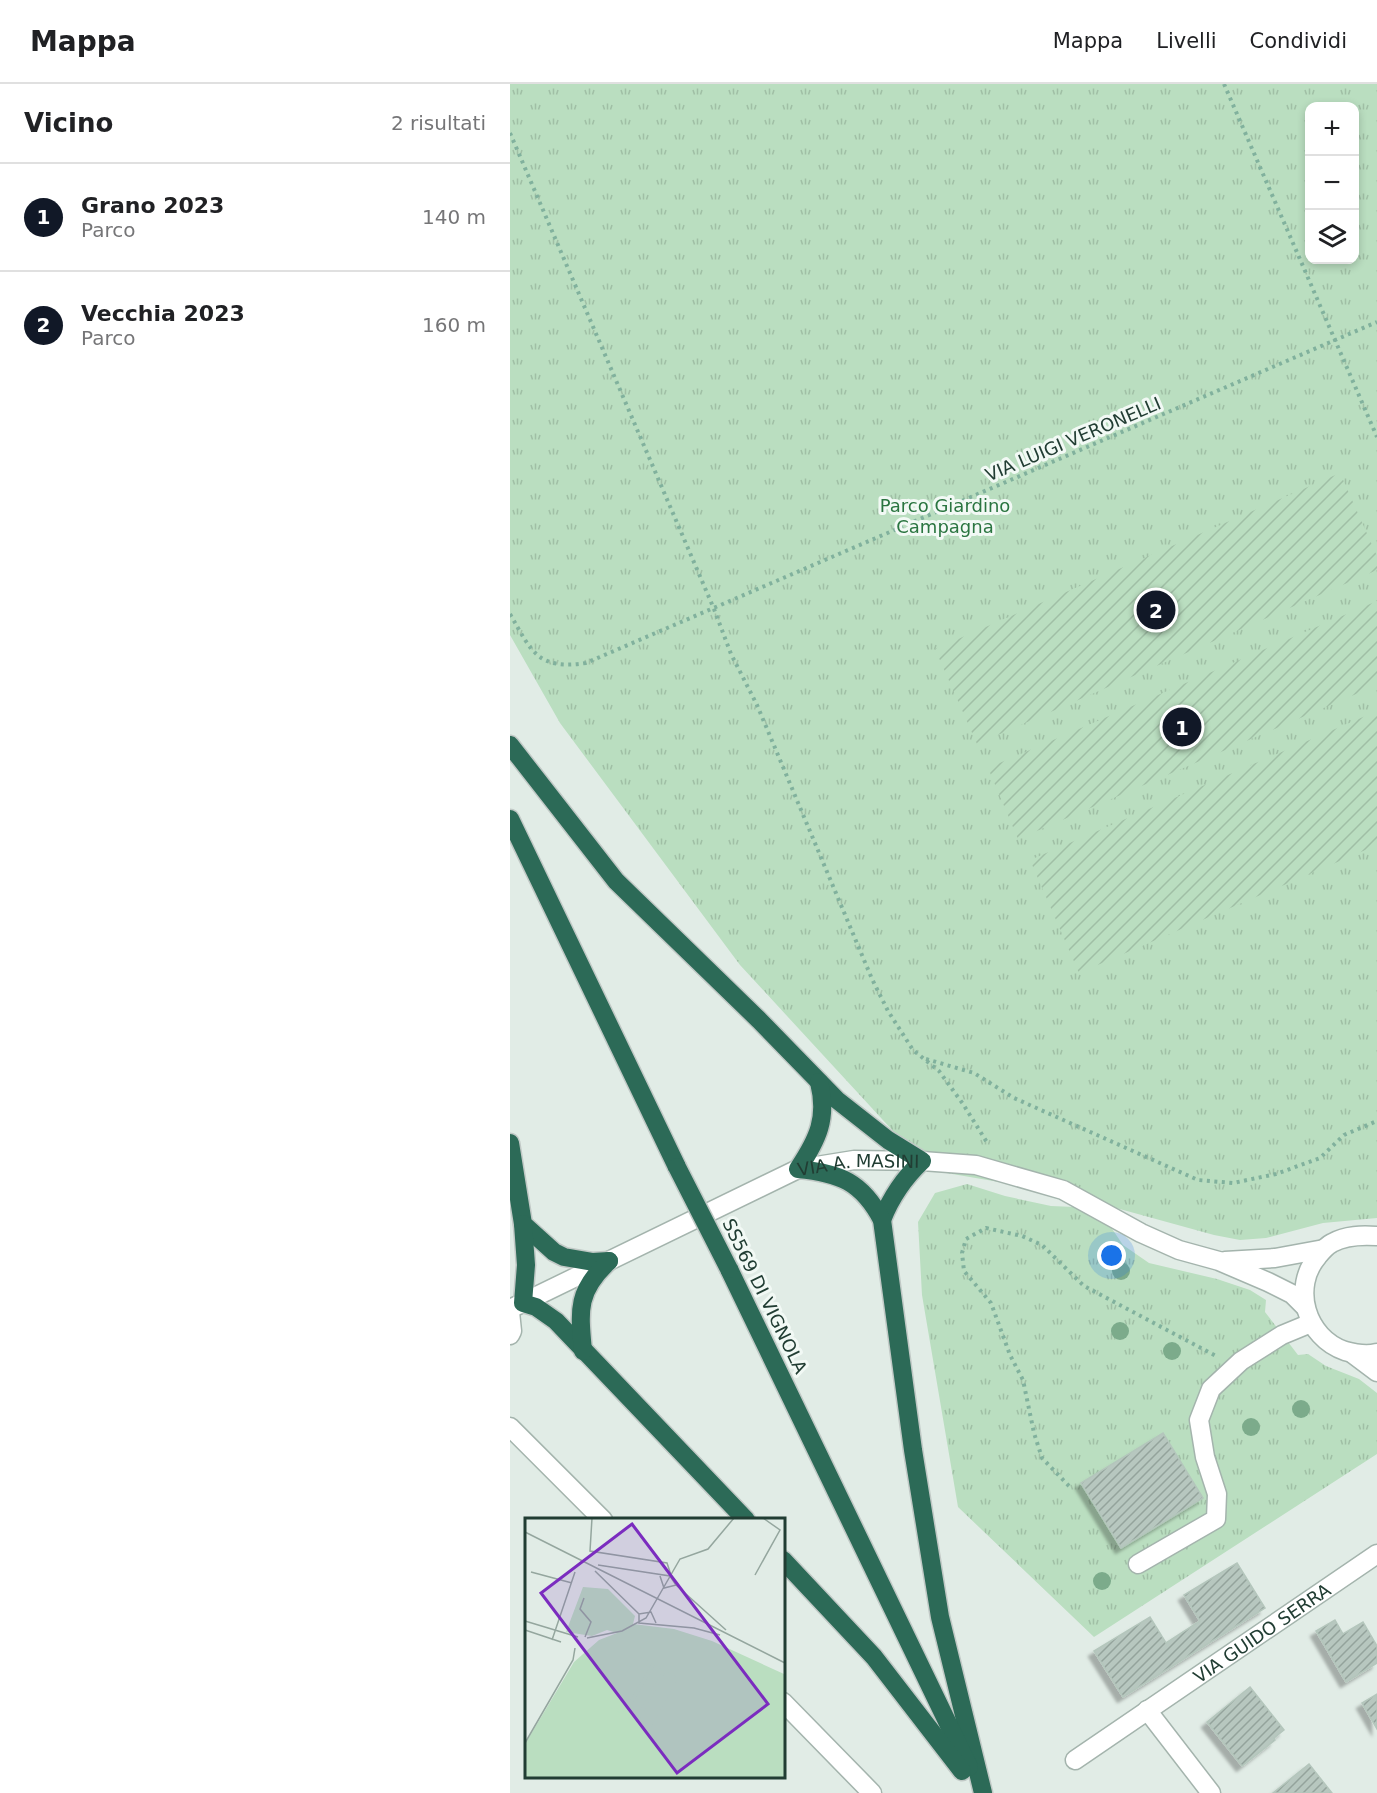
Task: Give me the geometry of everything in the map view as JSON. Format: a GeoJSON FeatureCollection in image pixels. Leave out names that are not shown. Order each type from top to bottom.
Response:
{"type":"FeatureCollection","features":[{"type":"Feature","properties":{"kind":"highway"},"geometry":{"type":"LineString","coordinates":[[510,745],[615,881],[759,1020],[819,1082],[865,1123],[922,1161],[898,1187],[882,1220]]}},
{"type":"Feature","properties":{"kind":"highway","name":"SS569 DI VIGNOLA"},"geometry":{"type":"LineString","coordinates":[[510,819],[981,1793]]}},
{"type":"Feature","properties":{"kind":"highway"},"geometry":{"type":"LineString","coordinates":[[819,1082],[823,1100],[820,1129],[810,1151],[798,1169],[820,1171],[849,1181],[862,1190],[873,1203],[882,1220],[913,1450],[940,1617],[981,1793]]}},
{"type":"Feature","properties":{"kind":"highway"},"geometry":{"type":"LineString","coordinates":[[510,1143],[523,1224],[526,1264],[514,1308],[536,1307],[556,1321],[744,1518]]}},
{"type":"Feature","properties":{"kind":"highway"},"geometry":{"type":"LineString","coordinates":[[523,1224],[554,1252],[564,1257],[593,1262],[609,1260]]}},
{"type":"Feature","properties":{"kind":"highway"},"geometry":{"type":"LineString","coordinates":[[583,1351],[580,1316],[585,1292],[590,1281],[609,1260]]}},
{"type":"Feature","properties":{"kind":"highway"},"geometry":{"type":"LineString","coordinates":[[784,1561],[873,1657],[981,1793]]}},
{"type":"Feature","properties":{"kind":"street","name":"VIA A. MASINI"},"geometry":{"type":"LineString","coordinates":[[514,1308],[798,1169],[854,1160],[922,1161],[976,1165],[1063,1190],[1141,1233],[1179,1250],[1219,1261],[1292,1294],[1322,1338],[1336,1348],[1353,1354],[1377,1353]]}},
{"type":"Feature","properties":{"kind":"street","name":"VIA A. MASINI"},"geometry":{"type":"LineString","coordinates":[[1219,1261],[1275,1258],[1324,1249],[1330,1244],[1358,1235],[1377,1236]]}},
{"type":"Feature","properties":{"kind":"street"},"geometry":{"type":"LineString","coordinates":[[1138,1564],[1216,1519],[1217,1494],[1205,1457],[1199,1420],[1211,1389],[1235,1366],[1308,1315],[1304,1291],[1307,1275],[1314,1261],[1324,1249]]}},
{"type":"Feature","properties":{"kind":"street"},"geometry":{"type":"LineString","coordinates":[[510,1335],[514,1308]]}},
{"type":"Feature","properties":{"kind":"street"},"geometry":{"type":"LineString","coordinates":[[1353,1354],[1377,1372]]}},
{"type":"Feature","properties":{"kind":"street"},"geometry":{"type":"LineString","coordinates":[[510,1427],[601,1518]]}},
{"type":"Feature","properties":{"kind":"street","name":"VIA GUIDO SERRA"},"geometry":{"type":"LineString","coordinates":[[1075,1760],[1377,1554]]}},
{"type":"Feature","properties":{"kind":"street"},"geometry":{"type":"LineString","coordinates":[[784,1703],[872,1793]]}},
{"type":"Feature","properties":{"kind":"street"},"geometry":{"type":"LineString","coordinates":[[1147,1710],[1211,1793]]}},
{"type":"Feature","properties":{"kind":"path"},"geometry":{"type":"LineString","coordinates":[[1224,84],[1377,437]]}},
{"type":"Feature","properties":{"kind":"path"},"geometry":{"type":"LineString","coordinates":[[510,133],[714,609],[731,654],[757,705],[872,979],[902,1035],[913,1050],[939,1071],[963,1104],[982,1133],[1001,1172]]}},
{"type":"Feature","properties":{"kind":"path","name":"VIA LUIGI VERONELLI"},"geometry":{"type":"LineString","coordinates":[[510,614],[536,655],[543,660],[565,666],[586,663],[1377,322]]}},
{"type":"Feature","properties":{"kind":"path"},"geometry":{"type":"LineString","coordinates":[[923,1058],[974,1072],[1014,1098],[1198,1180],[1233,1183],[1276,1174],[1320,1158],[1344,1135],[1377,1121]]}},
{"type":"Feature","properties":{"kind":"path"},"geometry":{"type":"LineString","coordinates":[[1069,1486],[1041,1458],[1023,1380],[1010,1354],[991,1303],[964,1271],[962,1253],[966,1239],[986,1228],[1022,1236],[1042,1245],[1084,1286],[1235,1366]]}},
{"type":"Feature","properties":{"kind":"green space","name":"Parco Giardino Campagna"},"geometry":{"type":"Polygon","coordinates":[[[510,84],[1377,84],[1377,1218],[1323,1223],[1266,1238],[1240,1240],[1058,1192],[929,1170],[740,965],[560,723],[510,635],[510,84]]]}},
{"type":"Feature","properties":{"kind":"green space"},"geometry":{"type":"Polygon","coordinates":[[[1340,473],[1377,556],[1377,570],[977,744],[935,649],[1340,473]]]}},
{"type":"Feature","properties":{"kind":"green space"},"geometry":{"type":"Polygon","coordinates":[[[1377,601],[1377,685],[1018,839],[988,768],[1377,601]]]}},
{"type":"Feature","properties":{"kind":"green space"},"geometry":{"type":"Polygon","coordinates":[[[1377,711],[1377,845],[1079,973],[1030,860],[1377,711]]]}},
{"type":"Feature","properties":{"kind":"green space"},"geometry":{"type":"Polygon","coordinates":[[[967,1184],[1005,1196],[1051,1206],[1098,1208],[1123,1245],[1149,1263],[1217,1279],[1250,1290],[1266,1300],[1265,1312],[1298,1355],[1308,1354],[1326,1366],[1359,1379],[1377,1393],[1377,1454],[1094,1637],[958,1507],[922,1295],[918,1222],[935,1193],[967,1184]]]}},
{"type":"Feature","properties":{"kind":"building"},"geometry":{"type":"Polygon","coordinates":[[[1163,1433],[1203,1498],[1121,1548],[1081,1483],[1163,1433]]]}},
{"type":"Feature","properties":{"kind":"building"},"geometry":{"type":"Polygon","coordinates":[[[1237,1563],[1265,1608],[1123,1697],[1094,1651],[1150,1617],[1166,1643],[1200,1621],[1184,1595],[1237,1563]]]}},
{"type":"Feature","properties":{"kind":"building"},"geometry":{"type":"Polygon","coordinates":[[[1335,1620],[1343,1634],[1363,1622],[1377,1646],[1377,1663],[1346,1682],[1316,1631],[1335,1620]]]}},
{"type":"Feature","properties":{"kind":"building"},"geometry":{"type":"Polygon","coordinates":[[[1250,1687],[1284,1730],[1242,1766],[1207,1722],[1250,1687]]]}},
{"type":"Feature","properties":{"kind":"building"},"geometry":{"type":"Polygon","coordinates":[[[1377,1694],[1377,1729],[1362,1703],[1377,1694]]]}},
{"type":"Feature","properties":{"kind":"building"},"geometry":{"type":"Polygon","coordinates":[[[1309,1764],[1332,1793],[1273,1793],[1309,1764]]]}},
{"type":"Feature","properties":{"kind":"place","name":"Vecchia 2023"},"geometry":{"type":"Point","coordinates":[1156,610]}},
{"type":"Feature","properties":{"kind":"place","name":"Grano 2023"},"geometry":{"type":"Point","coordinates":[1182,727]}}]}
